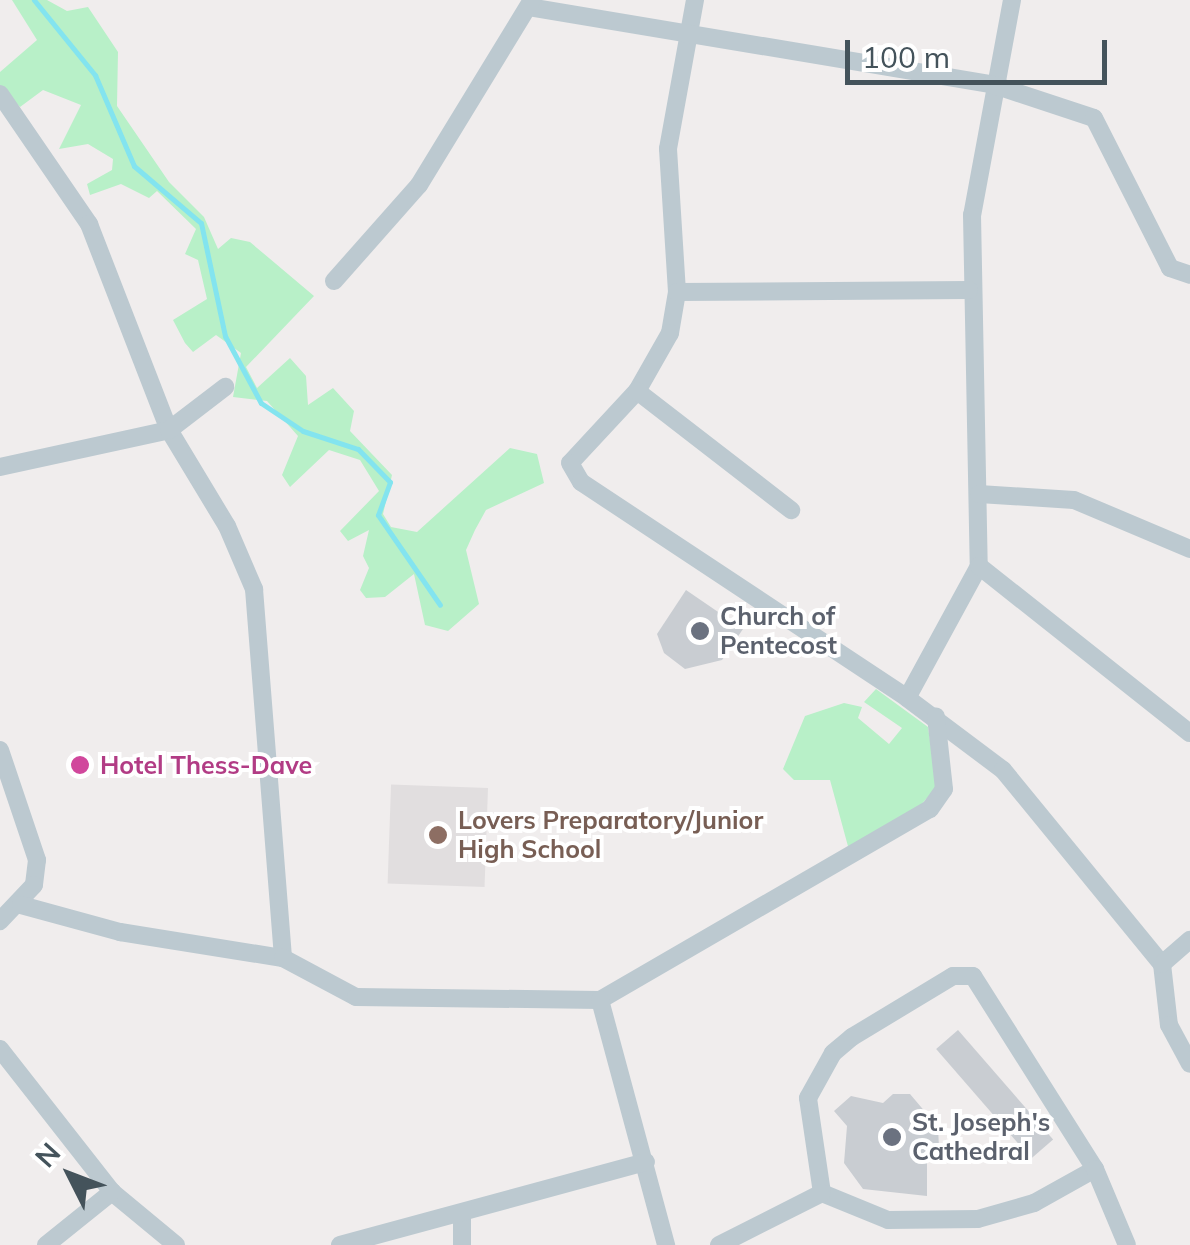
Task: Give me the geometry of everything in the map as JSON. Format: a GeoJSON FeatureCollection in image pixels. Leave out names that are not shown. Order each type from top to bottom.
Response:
{"type":"FeatureCollection","features":[{"type":"Feature","properties":{"kind":"street"},"geometry":{"type":"LineString","coordinates":[[695,0],[693,31],[668,149],[677,292],[665,348],[637,391],[577,450],[570,463],[582,482],[936,716],[1020,788],[1162,964],[1169,1025],[1190,1064]]}},
{"type":"Feature","properties":{"kind":"street"},"geometry":{"type":"LineString","coordinates":[[907,698],[979,566],[969,290],[991,84],[1012,0]]}},
{"type":"Feature","properties":{"kind":"street"},"geometry":{"type":"LineString","coordinates":[[334,281],[419,185],[530,4],[991,84],[1102,124],[1115,168],[1170,268],[1190,275]]}},
{"type":"Feature","properties":{"kind":"street"},"geometry":{"type":"LineString","coordinates":[[0,94],[89,224],[168,430],[227,526],[260,607],[284,958]]}},
{"type":"Feature","properties":{"kind":"street"},"geometry":{"type":"LineString","coordinates":[[677,292],[969,290]]}},
{"type":"Feature","properties":{"kind":"street"},"geometry":{"type":"LineString","coordinates":[[0,467],[168,430],[225,387]]}},
{"type":"Feature","properties":{"kind":"street"},"geometry":{"type":"LineString","coordinates":[[637,391],[791,510]]}},
{"type":"Feature","properties":{"kind":"street"},"geometry":{"type":"LineString","coordinates":[[979,494],[1074,500],[1190,550]]}},
{"type":"Feature","properties":{"kind":"street"},"geometry":{"type":"LineString","coordinates":[[979,566],[1190,733]]}},
{"type":"Feature","properties":{"kind":"street"},"geometry":{"type":"LineString","coordinates":[[22,905],[120,932],[284,958],[356,997],[600,1000],[930,809],[944,789],[936,716]]}},
{"type":"Feature","properties":{"kind":"street"},"geometry":{"type":"LineString","coordinates":[[0,750],[37,860],[22,905],[0,921]]}},
{"type":"Feature","properties":{"kind":"street"},"geometry":{"type":"LineString","coordinates":[[1162,964],[1190,940]]}},
{"type":"Feature","properties":{"kind":"street"},"geometry":{"type":"LineString","coordinates":[[822,1193],[805,1119],[817,1075],[852,1037],[963,974],[980,983],[1095,1169],[1127,1245]]}},
{"type":"Feature","properties":{"kind":"street"},"geometry":{"type":"LineString","coordinates":[[600,1000],[666,1245]]}},
{"type":"Feature","properties":{"kind":"street"},"geometry":{"type":"LineString","coordinates":[[0,1049],[112,1192],[176,1245]]}},
{"type":"Feature","properties":{"kind":"street"},"geometry":{"type":"LineString","coordinates":[[340,1245],[646,1162]]}},
{"type":"Feature","properties":{"kind":"street"},"geometry":{"type":"LineString","coordinates":[[719,1245],[822,1193],[888,1220],[950,1225],[1034,1202],[1095,1169]]}},
{"type":"Feature","properties":{"kind":"street"},"geometry":{"type":"LineString","coordinates":[[46,1245],[112,1192]]}},
{"type":"Feature","properties":{"kind":"street"},"geometry":{"type":"LineString","coordinates":[[462,1214],[462,1245]]}},
{"type":"Feature","properties":{"kind":"shaded area","name":"Lovers Preparatory/Junior High School"},"geometry":{"type":"Polygon","coordinates":[[[391,785],[488,788],[485,887],[388,884],[391,785]]]}},
{"type":"Feature","properties":{"kind":"green space"},"geometry":{"type":"Polygon","coordinates":[[[12,0],[47,0],[67,11],[88,7],[118,52],[117,106],[169,182],[204,217],[218,249],[231,238],[250,242],[314,296],[246,367],[257,388],[290,358],[306,376],[308,405],[333,388],[354,411],[350,431],[392,475],[383,514],[391,527],[417,532],[510,448],[537,454],[544,483],[486,510],[475,530],[466,550],[479,604],[448,631],[425,625],[414,574],[385,597],[366,598],[360,590],[369,568],[363,556],[369,530],[348,541],[340,531],[379,491],[360,460],[329,450],[290,487],[282,475],[298,436],[267,401],[233,397],[241,353],[216,335],[193,352],[185,343],[173,320],[207,299],[198,260],[185,254],[196,229],[157,191],[149,198],[121,184],[90,195],[87,184],[112,170],[113,159],[88,144],[59,149],[81,105],[43,90],[20,107],[0,85],[0,72],[37,40],[12,0]]]}},
{"type":"Feature","properties":{"kind":"green space"},"geometry":{"type":"Polygon","coordinates":[[[876,689],[928,727],[937,787],[909,818],[849,850],[830,780],[794,780],[783,769],[805,716],[844,703],[862,707],[858,718],[889,744],[902,728],[864,702],[876,689]]]}},
{"type":"Feature","properties":{"kind":"building","name":"Church of Pentecost"},"geometry":{"type":"Polygon","coordinates":[[[686,590],[743,629],[722,660],[685,669],[664,653],[657,634],[686,590]]]}},
{"type":"Feature","properties":{"kind":"building"},"geometry":{"type":"Polygon","coordinates":[[[958,1030],[1053,1139],[1031,1158],[936,1049],[958,1030]]]}},
{"type":"Feature","properties":{"kind":"building","name":"St. Joseph's Cathedral"},"geometry":{"type":"Polygon","coordinates":[[[893,1094],[910,1094],[938,1127],[939,1148],[927,1158],[927,1196],[863,1189],[844,1163],[847,1126],[834,1111],[851,1096],[883,1103],[893,1094]]]}},
{"type":"Feature","properties":{"kind":"waterway"},"geometry":{"type":"LineString","coordinates":[[34,0],[95,75],[134,166],[201,223],[225,336],[261,403],[303,431],[358,449],[390,482],[378,515],[440,605]]}},
{"type":"Feature","properties":{"kind":"place","name":"Church of Pentecost"},"geometry":{"type":"Point","coordinates":[700,631]}},
{"type":"Feature","properties":{"kind":"place","name":"Hotel Thess-Dave"},"geometry":{"type":"Point","coordinates":[80,765]}},
{"type":"Feature","properties":{"kind":"place","name":"Lovers Preparatory/Junior High School"},"geometry":{"type":"Point","coordinates":[438,835]}},
{"type":"Feature","properties":{"kind":"place","name":"St. Joseph's Cathedral"},"geometry":{"type":"Point","coordinates":[892,1137]}}]}
